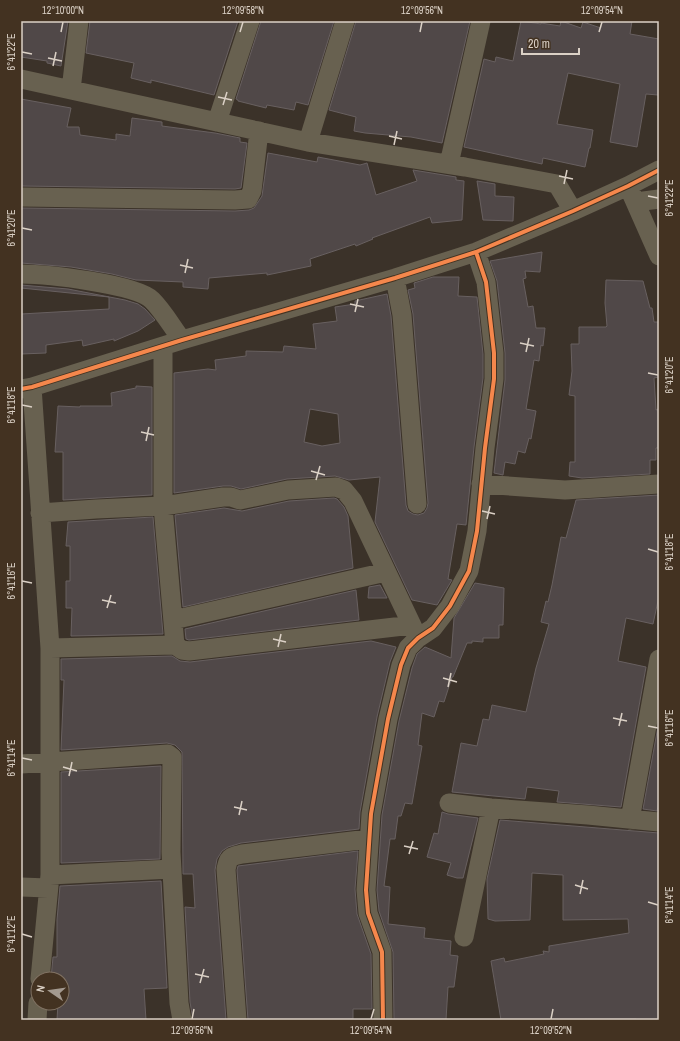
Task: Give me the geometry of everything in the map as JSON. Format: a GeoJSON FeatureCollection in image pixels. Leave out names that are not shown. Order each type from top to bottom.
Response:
{"type":"FeatureCollection","features":[{"type":"Feature","properties":{"kind":"street"},"geometry":{"type":"LineString","coordinates":[[71,90],[79,21]]}},
{"type":"Feature","properties":{"kind":"street"},"geometry":{"type":"LineString","coordinates":[[217,122],[250,21]]}},
{"type":"Feature","properties":{"kind":"street"},"geometry":{"type":"LineString","coordinates":[[308,142],[345,21]]}},
{"type":"Feature","properties":{"kind":"street"},"geometry":{"type":"LineString","coordinates":[[449,164],[481,21]]}},
{"type":"Feature","properties":{"kind":"street"},"geometry":{"type":"LineString","coordinates":[[21,79],[308,142],[449,164],[557,184],[573,211]]}},
{"type":"Feature","properties":{"kind":"street"},"geometry":{"type":"LineString","coordinates":[[21,197],[248,199],[252,191],[259,131]]}},
{"type":"Feature","properties":{"kind":"street"},"geometry":{"type":"LineString","coordinates":[[41,971],[49,882],[51,763],[50,648],[40,514],[26,388],[182,340],[395,278],[476,252],[573,211],[632,194],[659,170]]}},
{"type":"Feature","properties":{"kind":"street"},"geometry":{"type":"LineString","coordinates":[[632,194],[659,199]]}},
{"type":"Feature","properties":{"kind":"street"},"geometry":{"type":"LineString","coordinates":[[632,194],[659,256]]}},
{"type":"Feature","properties":{"kind":"street"},"geometry":{"type":"LineString","coordinates":[[50,648],[175,645],[182,650],[189,652],[415,632],[433,628],[450,606],[469,571],[477,531],[494,379],[494,353],[486,282],[476,252]]}},
{"type":"Feature","properties":{"kind":"street"},"geometry":{"type":"LineString","coordinates":[[21,274],[38,274],[74,279],[133,290],[152,299],[182,340]]}},
{"type":"Feature","properties":{"kind":"street"},"geometry":{"type":"LineString","coordinates":[[395,278],[402,315],[417,504]]}},
{"type":"Feature","properties":{"kind":"street"},"geometry":{"type":"LineString","coordinates":[[163,346],[163,506],[175,645]]}},
{"type":"Feature","properties":{"kind":"street"},"geometry":{"type":"LineString","coordinates":[[482,484],[565,490],[659,484]]}},
{"type":"Feature","properties":{"kind":"street"},"geometry":{"type":"LineString","coordinates":[[40,514],[96,509],[163,506],[223,497],[231,497],[240,500],[288,490],[336,487],[344,490],[353,501],[415,632],[401,665],[388,719],[371,814],[366,890],[368,913],[382,952],[383,1020]]}},
{"type":"Feature","properties":{"kind":"street"},"geometry":{"type":"LineString","coordinates":[[173,620],[386,572]]}},
{"type":"Feature","properties":{"kind":"street"},"geometry":{"type":"LineString","coordinates":[[630,820],[659,660]]}},
{"type":"Feature","properties":{"kind":"street"},"geometry":{"type":"LineString","coordinates":[[21,764],[171,755],[172,869],[179,1004],[182,1020]]}},
{"type":"Feature","properties":{"kind":"street"},"geometry":{"type":"LineString","coordinates":[[449,803],[659,822]]}},
{"type":"Feature","properties":{"kind":"street"},"geometry":{"type":"LineString","coordinates":[[464,937],[491,808]]}},
{"type":"Feature","properties":{"kind":"street"},"geometry":{"type":"LineString","coordinates":[[237,1020],[226,870],[229,859],[232,856],[242,854],[369,839]]}},
{"type":"Feature","properties":{"kind":"street"},"geometry":{"type":"LineString","coordinates":[[21,887],[49,882],[172,869]]}},
{"type":"Feature","properties":{"kind":"building"},"geometry":{"type":"Polygon","coordinates":[[[21,21],[68,21],[61,66],[47,63],[47,61],[21,57],[21,21]]]}},
{"type":"Feature","properties":{"kind":"building"},"geometry":{"type":"Polygon","coordinates":[[[90,21],[238,21],[214,95],[151,80],[151,83],[131,78],[134,63],[86,53],[90,21]]]}},
{"type":"Feature","properties":{"kind":"building"},"geometry":{"type":"Polygon","coordinates":[[[261,21],[334,21],[308,105],[296,102],[294,110],[267,105],[266,108],[238,101],[236,99],[261,21]]]}},
{"type":"Feature","properties":{"kind":"building"},"geometry":{"type":"Polygon","coordinates":[[[356,21],[470,21],[442,143],[411,137],[354,131],[356,117],[329,110],[356,21]]]}},
{"type":"Feature","properties":{"kind":"building"},"geometry":{"type":"Polygon","coordinates":[[[521,21],[560,26],[561,21],[581,28],[583,22],[601,28],[602,21],[632,21],[630,34],[659,39],[658,95],[646,94],[637,147],[610,142],[620,84],[568,73],[557,124],[593,130],[585,167],[543,158],[542,164],[464,147],[484,59],[495,62],[496,57],[513,61],[521,21]]]}},
{"type":"Feature","properties":{"kind":"building"},"geometry":{"type":"Polygon","coordinates":[[[21,99],[71,108],[67,127],[79,127],[80,135],[116,140],[116,134],[130,136],[132,118],[162,122],[162,126],[240,138],[240,142],[247,143],[241,188],[21,186],[21,99]]]}},
{"type":"Feature","properties":{"kind":"building"},"geometry":{"type":"Polygon","coordinates":[[[268,153],[317,162],[318,157],[360,165],[367,163],[376,195],[417,181],[413,170],[456,177],[456,180],[464,181],[462,220],[432,223],[430,217],[372,238],[373,239],[356,246],[355,244],[310,259],[311,266],[267,275],[267,273],[209,278],[208,289],[183,287],[183,282],[136,280],[71,267],[21,263],[21,208],[249,210],[254,208],[262,196],[268,153]]]}},
{"type":"Feature","properties":{"kind":"building"},"geometry":{"type":"Polygon","coordinates":[[[477,181],[495,184],[495,196],[514,197],[513,221],[483,220],[477,181]]]}},
{"type":"Feature","properties":{"kind":"building"},"geometry":{"type":"Polygon","coordinates":[[[542,252],[540,272],[525,271],[526,278],[523,279],[528,307],[533,306],[536,328],[545,328],[543,346],[541,345],[539,361],[534,360],[526,409],[536,411],[531,439],[529,438],[525,453],[518,451],[515,464],[505,462],[503,475],[494,473],[505,380],[505,353],[497,281],[490,261],[542,252]]]}},
{"type":"Feature","properties":{"kind":"building"},"geometry":{"type":"Polygon","coordinates":[[[433,277],[459,277],[458,296],[477,297],[483,354],[483,378],[466,525],[457,524],[448,579],[452,580],[437,605],[412,600],[375,522],[380,477],[349,480],[335,476],[287,479],[241,489],[231,486],[223,486],[174,493],[174,373],[208,369],[216,370],[215,360],[246,356],[246,351],[283,352],[284,346],[316,349],[313,324],[337,321],[335,307],[355,304],[355,301],[387,294],[391,316],[406,505],[408,511],[413,514],[418,515],[424,513],[428,503],[413,314],[408,290],[415,288],[414,283],[433,277]],[[310,409],[304,442],[322,446],[340,443],[338,414],[310,409]]]}},
{"type":"Feature","properties":{"kind":"building"},"geometry":{"type":"Polygon","coordinates":[[[606,280],[643,281],[650,308],[652,308],[654,322],[659,322],[659,377],[654,378],[656,410],[658,409],[659,417],[659,448],[656,448],[656,460],[650,460],[650,474],[582,478],[569,476],[570,462],[575,462],[575,396],[569,395],[572,371],[571,344],[579,344],[579,327],[607,326],[605,303],[606,280]]]}},
{"type":"Feature","properties":{"kind":"building"},"geometry":{"type":"Polygon","coordinates":[[[21,285],[68,289],[125,300],[138,304],[155,320],[138,331],[114,341],[114,339],[83,346],[82,340],[46,345],[46,353],[21,354],[21,314],[109,309],[109,297],[21,288],[21,285]]]}},
{"type":"Feature","properties":{"kind":"building"},"geometry":{"type":"Polygon","coordinates":[[[136,386],[152,387],[152,495],[63,500],[63,452],[55,452],[58,406],[112,406],[111,393],[136,388],[136,386]]]}},
{"type":"Feature","properties":{"kind":"building"},"geometry":{"type":"Polygon","coordinates":[[[659,495],[659,596],[653,624],[626,618],[618,661],[646,667],[621,807],[557,802],[559,791],[527,787],[525,799],[452,792],[461,743],[477,746],[483,719],[489,720],[492,705],[526,712],[536,668],[549,624],[541,622],[552,585],[561,537],[566,538],[576,500],[659,495]]]}},
{"type":"Feature","properties":{"kind":"building"},"geometry":{"type":"Polygon","coordinates":[[[337,499],[344,507],[348,516],[353,568],[183,607],[175,515],[224,508],[242,511],[289,501],[337,499]]]}},
{"type":"Feature","properties":{"kind":"building"},"geometry":{"type":"Polygon","coordinates":[[[153,517],[163,634],[71,636],[72,608],[66,608],[66,581],[70,581],[70,546],[66,546],[68,522],[153,517]]]}},
{"type":"Feature","properties":{"kind":"building"},"geometry":{"type":"Polygon","coordinates":[[[475,583],[504,588],[503,625],[499,625],[499,638],[483,638],[483,642],[472,641],[472,643],[467,643],[452,677],[444,702],[439,701],[434,717],[422,713],[418,745],[422,746],[412,804],[405,803],[401,816],[398,816],[395,839],[390,839],[384,886],[390,887],[388,924],[425,928],[424,938],[451,941],[450,955],[458,956],[454,987],[448,987],[446,1020],[394,1020],[393,952],[379,911],[377,890],[382,815],[399,721],[417,654],[425,647],[451,658],[454,618],[475,583]]]}},
{"type":"Feature","properties":{"kind":"building"},"geometry":{"type":"Polygon","coordinates":[[[380,585],[387,598],[368,598],[369,587],[380,585]]]}},
{"type":"Feature","properties":{"kind":"building"},"geometry":{"type":"Polygon","coordinates":[[[356,590],[359,620],[189,640],[186,639],[185,629],[356,590]]]}},
{"type":"Feature","properties":{"kind":"building"},"geometry":{"type":"Polygon","coordinates":[[[371,641],[396,647],[390,662],[377,717],[360,812],[359,829],[241,843],[228,847],[222,851],[217,859],[215,870],[226,1020],[193,1020],[190,1002],[185,907],[195,908],[193,874],[183,874],[182,752],[175,745],[167,743],[61,750],[64,680],[61,680],[61,659],[172,656],[180,661],[190,662],[371,641]]]}},
{"type":"Feature","properties":{"kind":"building"},"geometry":{"type":"Polygon","coordinates":[[[659,721],[659,801],[657,811],[643,809],[659,721]]]}},
{"type":"Feature","properties":{"kind":"building"},"geometry":{"type":"Polygon","coordinates":[[[161,766],[160,859],[61,863],[61,772],[161,766]]]}},
{"type":"Feature","properties":{"kind":"building"},"geometry":{"type":"Polygon","coordinates":[[[442,812],[478,818],[463,878],[447,875],[451,863],[427,857],[434,833],[438,834],[442,812]]]}},
{"type":"Feature","properties":{"kind":"building"},"geometry":{"type":"Polygon","coordinates":[[[500,820],[659,833],[659,1020],[501,1020],[491,961],[504,958],[505,962],[544,954],[543,951],[549,952],[549,946],[629,933],[628,919],[563,920],[563,875],[532,873],[530,920],[495,921],[488,919],[487,879],[500,820]]]}},
{"type":"Feature","properties":{"kind":"building"},"geometry":{"type":"Polygon","coordinates":[[[358,851],[355,889],[357,914],[371,954],[372,1009],[353,1009],[353,1019],[248,1020],[237,870],[238,866],[358,851]]]}},
{"type":"Feature","properties":{"kind":"building"},"geometry":{"type":"Polygon","coordinates":[[[161,881],[167,988],[144,989],[146,1020],[57,1020],[58,1011],[70,1011],[70,971],[52,971],[53,957],[57,957],[57,920],[60,886],[161,881]]]}},
{"type":"Feature","properties":{"kind":"cycle path"},"geometry":{"type":"LineString","coordinates":[[21,389],[32,387],[182,340],[395,278],[476,252],[573,211],[659,170]]}},
{"type":"Feature","properties":{"kind":"cycle path"},"geometry":{"type":"LineString","coordinates":[[383,1020],[382,952],[368,913],[366,890],[371,814],[388,719],[401,665],[408,648],[418,638],[433,628],[450,606],[469,571],[477,531],[485,448],[494,379],[494,353],[486,282],[476,252]]}}]}
